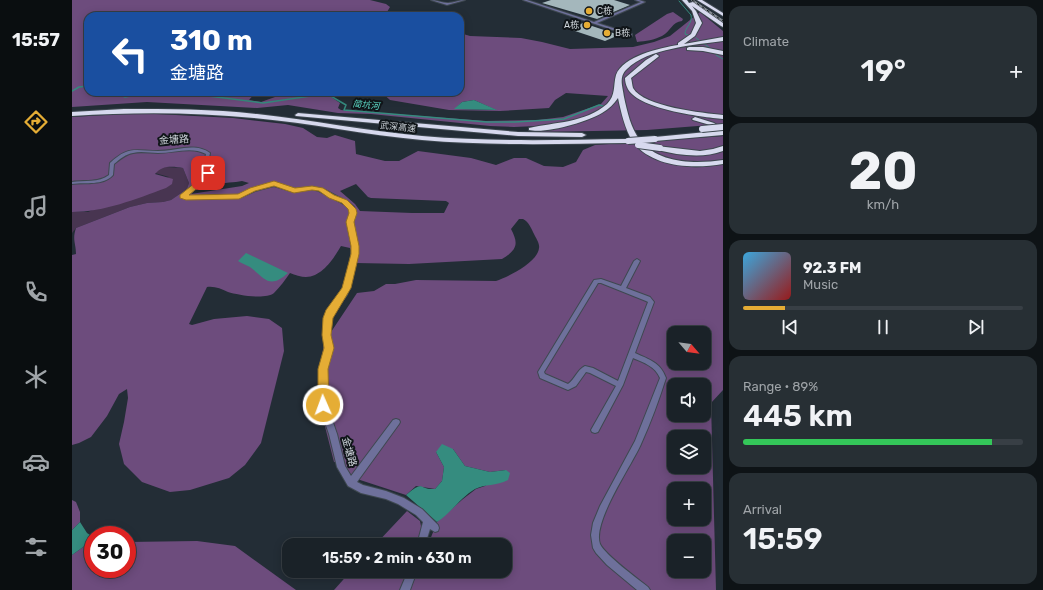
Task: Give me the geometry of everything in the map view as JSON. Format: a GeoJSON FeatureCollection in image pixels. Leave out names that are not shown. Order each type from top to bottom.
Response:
{"type":"FeatureCollection","features":[{"type":"Feature","properties":{"kind":"highway"},"geometry":{"type":"LineString","coordinates":[[685,0],[723,25]]}},
{"type":"Feature","properties":{"kind":"highway"},"geometry":{"type":"LineString","coordinates":[[685,0],[697,15],[699,20],[698,28],[693,35],[686,40],[648,61],[628,78],[626,88],[639,102],[655,109],[712,124],[723,133]]}},
{"type":"Feature","properties":{"kind":"highway"},"geometry":{"type":"LineString","coordinates":[[699,0],[723,15]]}},
{"type":"Feature","properties":{"kind":"highway"},"geometry":{"type":"LineString","coordinates":[[703,0],[721,6]]}},
{"type":"Feature","properties":{"kind":"highway"},"geometry":{"type":"LineString","coordinates":[[489,132],[548,127],[568,124],[585,118],[609,104],[616,96],[619,75],[629,64],[639,58],[693,45],[723,40]]}},
{"type":"Feature","properties":{"kind":"highway"},"geometry":{"type":"LineString","coordinates":[[665,51],[693,49],[723,53]]}},
{"type":"Feature","properties":{"kind":"highway"},"geometry":{"type":"LineString","coordinates":[[628,78],[628,86],[633,92],[649,102],[684,112],[723,117]]}},
{"type":"Feature","properties":{"kind":"highway"},"geometry":{"type":"LineString","coordinates":[[618,85],[622,105],[631,129],[637,141],[643,147],[663,158],[681,163],[700,164],[723,162]]}},
{"type":"Feature","properties":{"kind":"highway","name":"武深高速"},"geometry":{"type":"LineString","coordinates":[[72,110],[112,107],[169,106],[213,108],[489,132],[655,139],[723,133]]}},
{"type":"Feature","properties":{"kind":"highway","name":"武深高速"},"geometry":{"type":"LineString","coordinates":[[72,114],[138,110],[208,113],[280,119],[372,133],[449,141],[558,142],[723,127]]}},
{"type":"Feature","properties":{"kind":"highway"},"geometry":{"type":"LineString","coordinates":[[558,142],[638,145],[697,154],[708,153],[723,148]]}},
{"type":"Feature","properties":{"kind":"street"},"geometry":{"type":"LineString","coordinates":[[432,0],[447,2],[464,0]]}},
{"type":"Feature","properties":{"kind":"street"},"geometry":{"type":"LineString","coordinates":[[524,0],[631,35]]}},
{"type":"Feature","properties":{"kind":"street"},"geometry":{"type":"LineString","coordinates":[[594,23],[644,2],[636,0]]}},
{"type":"Feature","properties":{"kind":"street","name":"金塘路"},"geometry":{"type":"LineString","coordinates":[[72,183],[98,181],[108,178],[111,175],[112,164],[128,153],[137,151],[158,152],[196,149],[208,153],[206,163],[208,173],[203,180],[184,195],[184,197],[239,197],[253,190],[274,184],[294,191],[318,189],[349,205],[353,213],[350,222],[355,246],[355,254],[347,288],[344,295],[330,312],[328,318],[326,335],[329,348],[323,369],[323,405],[333,434],[338,459],[343,473],[351,483],[361,489],[401,501],[419,512],[436,528]]}},
{"type":"Feature","properties":{"kind":"street"},"geometry":{"type":"LineString","coordinates":[[623,289],[637,261]]}},
{"type":"Feature","properties":{"kind":"street"},"geometry":{"type":"LineString","coordinates":[[595,430],[620,384],[651,302],[648,299],[623,289],[601,281],[596,281],[541,372],[545,378],[568,387],[576,382],[585,369],[620,384]]}},
{"type":"Feature","properties":{"kind":"street"},"geometry":{"type":"LineString","coordinates":[[632,355],[656,365],[661,370],[663,378],[638,444],[601,514],[594,534],[596,546],[612,563],[645,590]]}},
{"type":"Feature","properties":{"kind":"street"},"geometry":{"type":"LineString","coordinates":[[351,483],[396,422]]}},
{"type":"Feature","properties":{"kind":"street"},"geometry":{"type":"LineString","coordinates":[[423,538],[428,521]]}},
{"type":"Feature","properties":{"kind":"street"},"geometry":{"type":"LineString","coordinates":[[405,590],[410,578]]}},
{"type":"Feature","properties":{"kind":"shaded area"},"geometry":{"type":"Polygon","coordinates":[[[72,0],[370,0],[386,4],[390,7],[387,12],[84,12],[84,96],[252,96],[249,100],[261,102],[278,96],[330,96],[340,103],[338,108],[341,110],[486,121],[538,120],[563,117],[601,104],[608,96],[566,93],[555,100],[549,108],[500,111],[449,110],[390,100],[386,96],[464,96],[464,34],[470,36],[521,38],[570,49],[633,47],[670,36],[700,12],[723,31],[723,124],[647,130],[541,132],[537,126],[490,126],[371,114],[338,113],[288,105],[257,108],[147,102],[72,107],[72,0]],[[474,100],[462,102],[455,109],[496,110],[474,100]]]}},
{"type":"Feature","properties":{"kind":"shaded area"},"geometry":{"type":"Polygon","coordinates":[[[673,12],[683,19],[682,21],[676,23],[662,36],[647,41],[637,42],[635,35],[667,14],[673,12]]]}},
{"type":"Feature","properties":{"kind":"shaded area"},"geometry":{"type":"Polygon","coordinates":[[[474,100],[497,110],[454,109],[462,102],[474,100]]]}},
{"type":"Feature","properties":{"kind":"shaded area"},"geometry":{"type":"Polygon","coordinates":[[[137,113],[233,118],[285,124],[303,128],[317,137],[327,138],[335,135],[355,141],[356,154],[385,161],[399,161],[418,151],[471,158],[496,165],[514,158],[526,158],[544,166],[563,167],[576,162],[583,150],[595,145],[723,136],[723,390],[711,403],[716,590],[410,590],[415,578],[512,578],[512,538],[431,538],[437,522],[476,489],[485,486],[506,470],[490,472],[465,466],[453,449],[436,452],[444,467],[442,481],[435,489],[416,486],[406,495],[354,478],[341,463],[334,462],[319,403],[320,371],[325,336],[329,335],[357,293],[374,291],[386,284],[416,280],[496,281],[501,279],[528,264],[537,253],[539,246],[538,241],[530,225],[523,219],[519,219],[511,229],[516,243],[514,250],[502,259],[409,264],[356,263],[350,248],[341,246],[327,266],[317,274],[306,277],[290,273],[276,291],[270,295],[258,297],[228,292],[215,287],[207,287],[189,324],[192,325],[214,319],[247,316],[269,319],[282,328],[284,351],[261,443],[245,465],[229,478],[190,490],[170,492],[142,482],[124,464],[119,444],[128,398],[127,389],[119,394],[107,416],[91,437],[72,445],[72,255],[76,254],[74,239],[76,228],[130,207],[171,200],[187,189],[189,183],[183,168],[164,168],[155,174],[173,179],[172,184],[166,188],[108,207],[96,210],[72,212],[72,117],[137,113]],[[242,181],[208,185],[195,190],[191,194],[242,186],[249,183],[242,181]],[[356,184],[340,191],[355,204],[360,211],[444,213],[449,203],[446,201],[371,198],[368,197],[356,184]]]}},
{"type":"Feature","properties":{"kind":"shaded area"},"geometry":{"type":"Polygon","coordinates":[[[160,168],[183,168],[189,183],[187,189],[171,200],[130,207],[76,228],[72,233],[72,212],[88,212],[169,177],[155,173],[160,168]]]}},
{"type":"Feature","properties":{"kind":"shaded area"},"geometry":{"type":"Polygon","coordinates":[[[246,253],[288,273],[276,281],[268,280],[250,267],[238,261],[246,253]]]}},
{"type":"Feature","properties":{"kind":"shaded area"},"geometry":{"type":"Polygon","coordinates":[[[442,444],[453,449],[465,466],[490,472],[506,470],[510,473],[508,480],[475,489],[437,522],[406,495],[419,486],[435,489],[442,481],[444,467],[436,452],[442,444]]]}},
{"type":"Feature","properties":{"kind":"shaded area"},"geometry":{"type":"Polygon","coordinates":[[[72,500],[76,502],[80,512],[80,522],[72,530],[72,500]]]}},
{"type":"Feature","properties":{"kind":"shaded area"},"geometry":{"type":"Polygon","coordinates":[[[407,511],[420,521],[422,531],[419,538],[382,538],[407,511]]]}},
{"type":"Feature","properties":{"kind":"shaded area"},"geometry":{"type":"Polygon","coordinates":[[[80,522],[84,528],[84,546],[72,555],[72,530],[80,522]]]}},
{"type":"Feature","properties":{"kind":"shaded area"},"geometry":{"type":"Polygon","coordinates":[[[197,541],[235,546],[296,590],[72,590],[72,555],[84,546],[84,578],[136,578],[136,542],[197,541]]]}},
{"type":"Feature","properties":{"kind":"shaded area"},"geometry":{"type":"Polygon","coordinates":[[[345,578],[406,578],[401,590],[334,590],[345,578]]]}},
{"type":"Feature","properties":{"kind":"building"},"geometry":{"type":"Polygon","coordinates":[[[551,0],[614,0],[630,5],[597,19],[542,3],[551,0]]]}},
{"type":"Feature","properties":{"kind":"building"},"geometry":{"type":"Polygon","coordinates":[[[583,23],[619,35],[605,41],[569,29],[583,23]]]}},
{"type":"Feature","properties":{"kind":"waterway"},"geometry":{"type":"LineString","coordinates":[[679,1],[691,15],[691,20],[685,32],[685,34],[688,35]]}},
{"type":"Feature","properties":{"kind":"waterway"},"geometry":{"type":"LineString","coordinates":[[696,38],[710,48]]}},
{"type":"Feature","properties":{"kind":"waterway"},"geometry":{"type":"LineString","coordinates":[[716,55],[723,59]]}},
{"type":"Feature","properties":{"kind":"waterway","name":"简坑河"},"geometry":{"type":"LineString","coordinates":[[72,91],[79,87],[84,86]]}},
{"type":"Feature","properties":{"kind":"waterway","name":"简坑河"},"geometry":{"type":"LineString","coordinates":[[123,96],[130,96]]}},
{"type":"Feature","properties":{"kind":"waterway","name":"简坑河"},"geometry":{"type":"LineString","coordinates":[[208,96],[263,103],[310,96]]}},
{"type":"Feature","properties":{"kind":"waterway","name":"简坑河"},"geometry":{"type":"LineString","coordinates":[[331,96],[346,105],[344,110],[487,122],[564,119],[599,105],[603,106]]}},
{"type":"Feature","properties":{"kind":"railway"},"geometry":{"type":"LineString","coordinates":[[692,0],[723,21]]}},
{"type":"Feature","properties":{"kind":"place","name":"C栋"},"geometry":{"type":"Point","coordinates":[589,11]}},
{"type":"Feature","properties":{"kind":"place","name":"A栋"},"geometry":{"type":"Point","coordinates":[587,25]}},
{"type":"Feature","properties":{"kind":"place","name":"B栋"},"geometry":{"type":"Point","coordinates":[607,33]}},
{"type":"Feature","properties":{"kind":"route"},"geometry":{"type":"LineString","coordinates":[[208,173],[203,180],[184,194],[183,197],[239,197],[269,184],[274,184],[294,191],[309,188],[318,189],[344,201],[352,209],[353,213],[350,222],[355,246],[355,254],[347,288],[344,295],[330,312],[328,318],[326,335],[329,348],[323,369],[323,405]]}}]}
